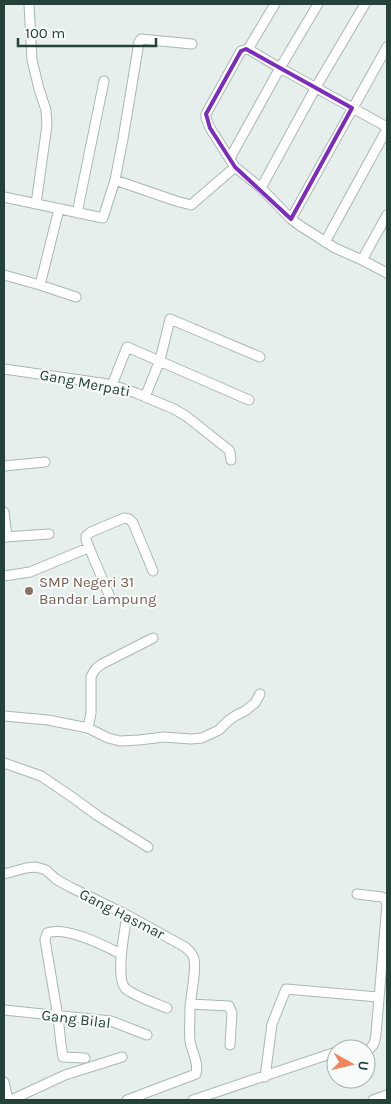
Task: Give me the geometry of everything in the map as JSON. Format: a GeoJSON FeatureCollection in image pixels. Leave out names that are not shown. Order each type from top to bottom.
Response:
{"type":"FeatureCollection","features":[{"type":"Feature","properties":{"kind":"street"},"geometry":{"type":"LineString","coordinates":[[29,4],[32,60],[38,89],[46,110],[47,125],[36,204]]}},
{"type":"Feature","properties":{"kind":"street"},"geometry":{"type":"LineString","coordinates":[[275,4],[248,49],[241,51],[206,114],[210,128],[235,168],[261,188],[291,219],[335,248],[387,273]]}},
{"type":"Feature","properties":{"kind":"street"},"geometry":{"type":"LineString","coordinates":[[230,158],[318,4]]}},
{"type":"Feature","properties":{"kind":"street"},"geometry":{"type":"LineString","coordinates":[[261,188],[316,87],[365,4]]}},
{"type":"Feature","properties":{"kind":"street"},"geometry":{"type":"LineString","coordinates":[[4,197],[103,218],[114,180],[126,123],[139,42],[141,39],[192,44]]}},
{"type":"Feature","properties":{"kind":"street"},"geometry":{"type":"LineString","coordinates":[[291,219],[387,47]]}},
{"type":"Feature","properties":{"kind":"street"},"geometry":{"type":"LineString","coordinates":[[248,49],[387,128],[325,242]]}},
{"type":"Feature","properties":{"kind":"street"},"geometry":{"type":"LineString","coordinates":[[77,213],[104,81]]}},
{"type":"Feature","properties":{"kind":"street"},"geometry":{"type":"LineString","coordinates":[[114,180],[176,201],[191,204],[235,168]]}},
{"type":"Feature","properties":{"kind":"street"},"geometry":{"type":"LineString","coordinates":[[40,285],[59,209]]}},
{"type":"Feature","properties":{"kind":"street"},"geometry":{"type":"LineString","coordinates":[[362,260],[387,215]]}},
{"type":"Feature","properties":{"kind":"street"},"geometry":{"type":"LineString","coordinates":[[4,275],[76,297]]}},
{"type":"Feature","properties":{"kind":"street"},"geometry":{"type":"LineString","coordinates":[[145,397],[160,360],[170,319],[260,357]]}},
{"type":"Feature","properties":{"kind":"street"},"geometry":{"type":"LineString","coordinates":[[112,386],[127,347],[249,400]]}},
{"type":"Feature","properties":{"kind":"street","name":"Gang Merpati"},"geometry":{"type":"LineString","coordinates":[[4,369],[71,378],[112,386],[174,408],[229,450],[231,460]]}},
{"type":"Feature","properties":{"kind":"street"},"geometry":{"type":"LineString","coordinates":[[4,466],[45,462]]}},
{"type":"Feature","properties":{"kind":"street"},"geometry":{"type":"LineString","coordinates":[[4,512],[6,537],[49,534]]}},
{"type":"Feature","properties":{"kind":"street"},"geometry":{"type":"LineString","coordinates":[[109,595],[88,548],[86,536],[91,532],[124,518],[129,519],[133,523],[153,571]]}},
{"type":"Feature","properties":{"kind":"street"},"geometry":{"type":"LineString","coordinates":[[4,576],[30,572],[88,548]]}},
{"type":"Feature","properties":{"kind":"street"},"geometry":{"type":"LineString","coordinates":[[88,728],[91,713],[91,677],[93,672],[102,664],[153,638]]}},
{"type":"Feature","properties":{"kind":"street"},"geometry":{"type":"LineString","coordinates":[[4,716],[48,720],[88,728],[108,738],[120,741],[164,737],[191,739],[202,738],[220,730],[228,721],[246,711],[255,703],[260,694]]}},
{"type":"Feature","properties":{"kind":"street"},"geometry":{"type":"LineString","coordinates":[[4,763],[41,776],[98,816],[148,846]]}},
{"type":"Feature","properties":{"kind":"street","name":"Gang Hasmar"},"geometry":{"type":"LineString","coordinates":[[4,874],[36,867],[46,870],[57,880],[185,947],[192,953],[194,959],[190,1004]]}},
{"type":"Feature","properties":{"kind":"street"},"geometry":{"type":"LineString","coordinates":[[357,894],[382,897],[385,899],[386,904],[374,1039]]}},
{"type":"Feature","properties":{"kind":"street"},"geometry":{"type":"LineString","coordinates":[[127,915],[121,954],[123,986],[129,991],[167,1008]]}},
{"type":"Feature","properties":{"kind":"street"},"geometry":{"type":"LineString","coordinates":[[85,1058],[63,1057],[45,940],[47,933],[69,934],[91,940],[121,954]]}},
{"type":"Feature","properties":{"kind":"street"},"geometry":{"type":"LineString","coordinates":[[266,1077],[272,1024],[286,989],[378,997]]}},
{"type":"Feature","properties":{"kind":"street"},"geometry":{"type":"LineString","coordinates":[[127,1100],[196,1074],[197,1062],[190,1039],[190,1004],[229,1006],[232,1013],[230,1045]]}},
{"type":"Feature","properties":{"kind":"street","name":"Gang Bilal"},"geometry":{"type":"LineString","coordinates":[[4,1010],[111,1021],[147,1035]]}},
{"type":"Feature","properties":{"kind":"street"},"geometry":{"type":"LineString","coordinates":[[193,1100],[326,1055]]}},
{"type":"Feature","properties":{"kind":"street"},"geometry":{"type":"LineString","coordinates":[[4,1082],[10,1100],[65,1075],[122,1057]]}},
{"type":"Feature","properties":{"kind":"street"},"geometry":{"type":"LineString","coordinates":[[373,1100],[387,1095]]}},
{"type":"Feature","properties":{"kind":"highlighted area"},"geometry":{"type":"Polygon","coordinates":[[[246,49],[352,108],[291,219],[235,167],[210,128],[206,114],[241,51],[246,49]]]}},
{"type":"Feature","properties":{"kind":"place","name":"SMP Negeri 31 Bandar Lampung"},"geometry":{"type":"Point","coordinates":[29,591]}}]}
